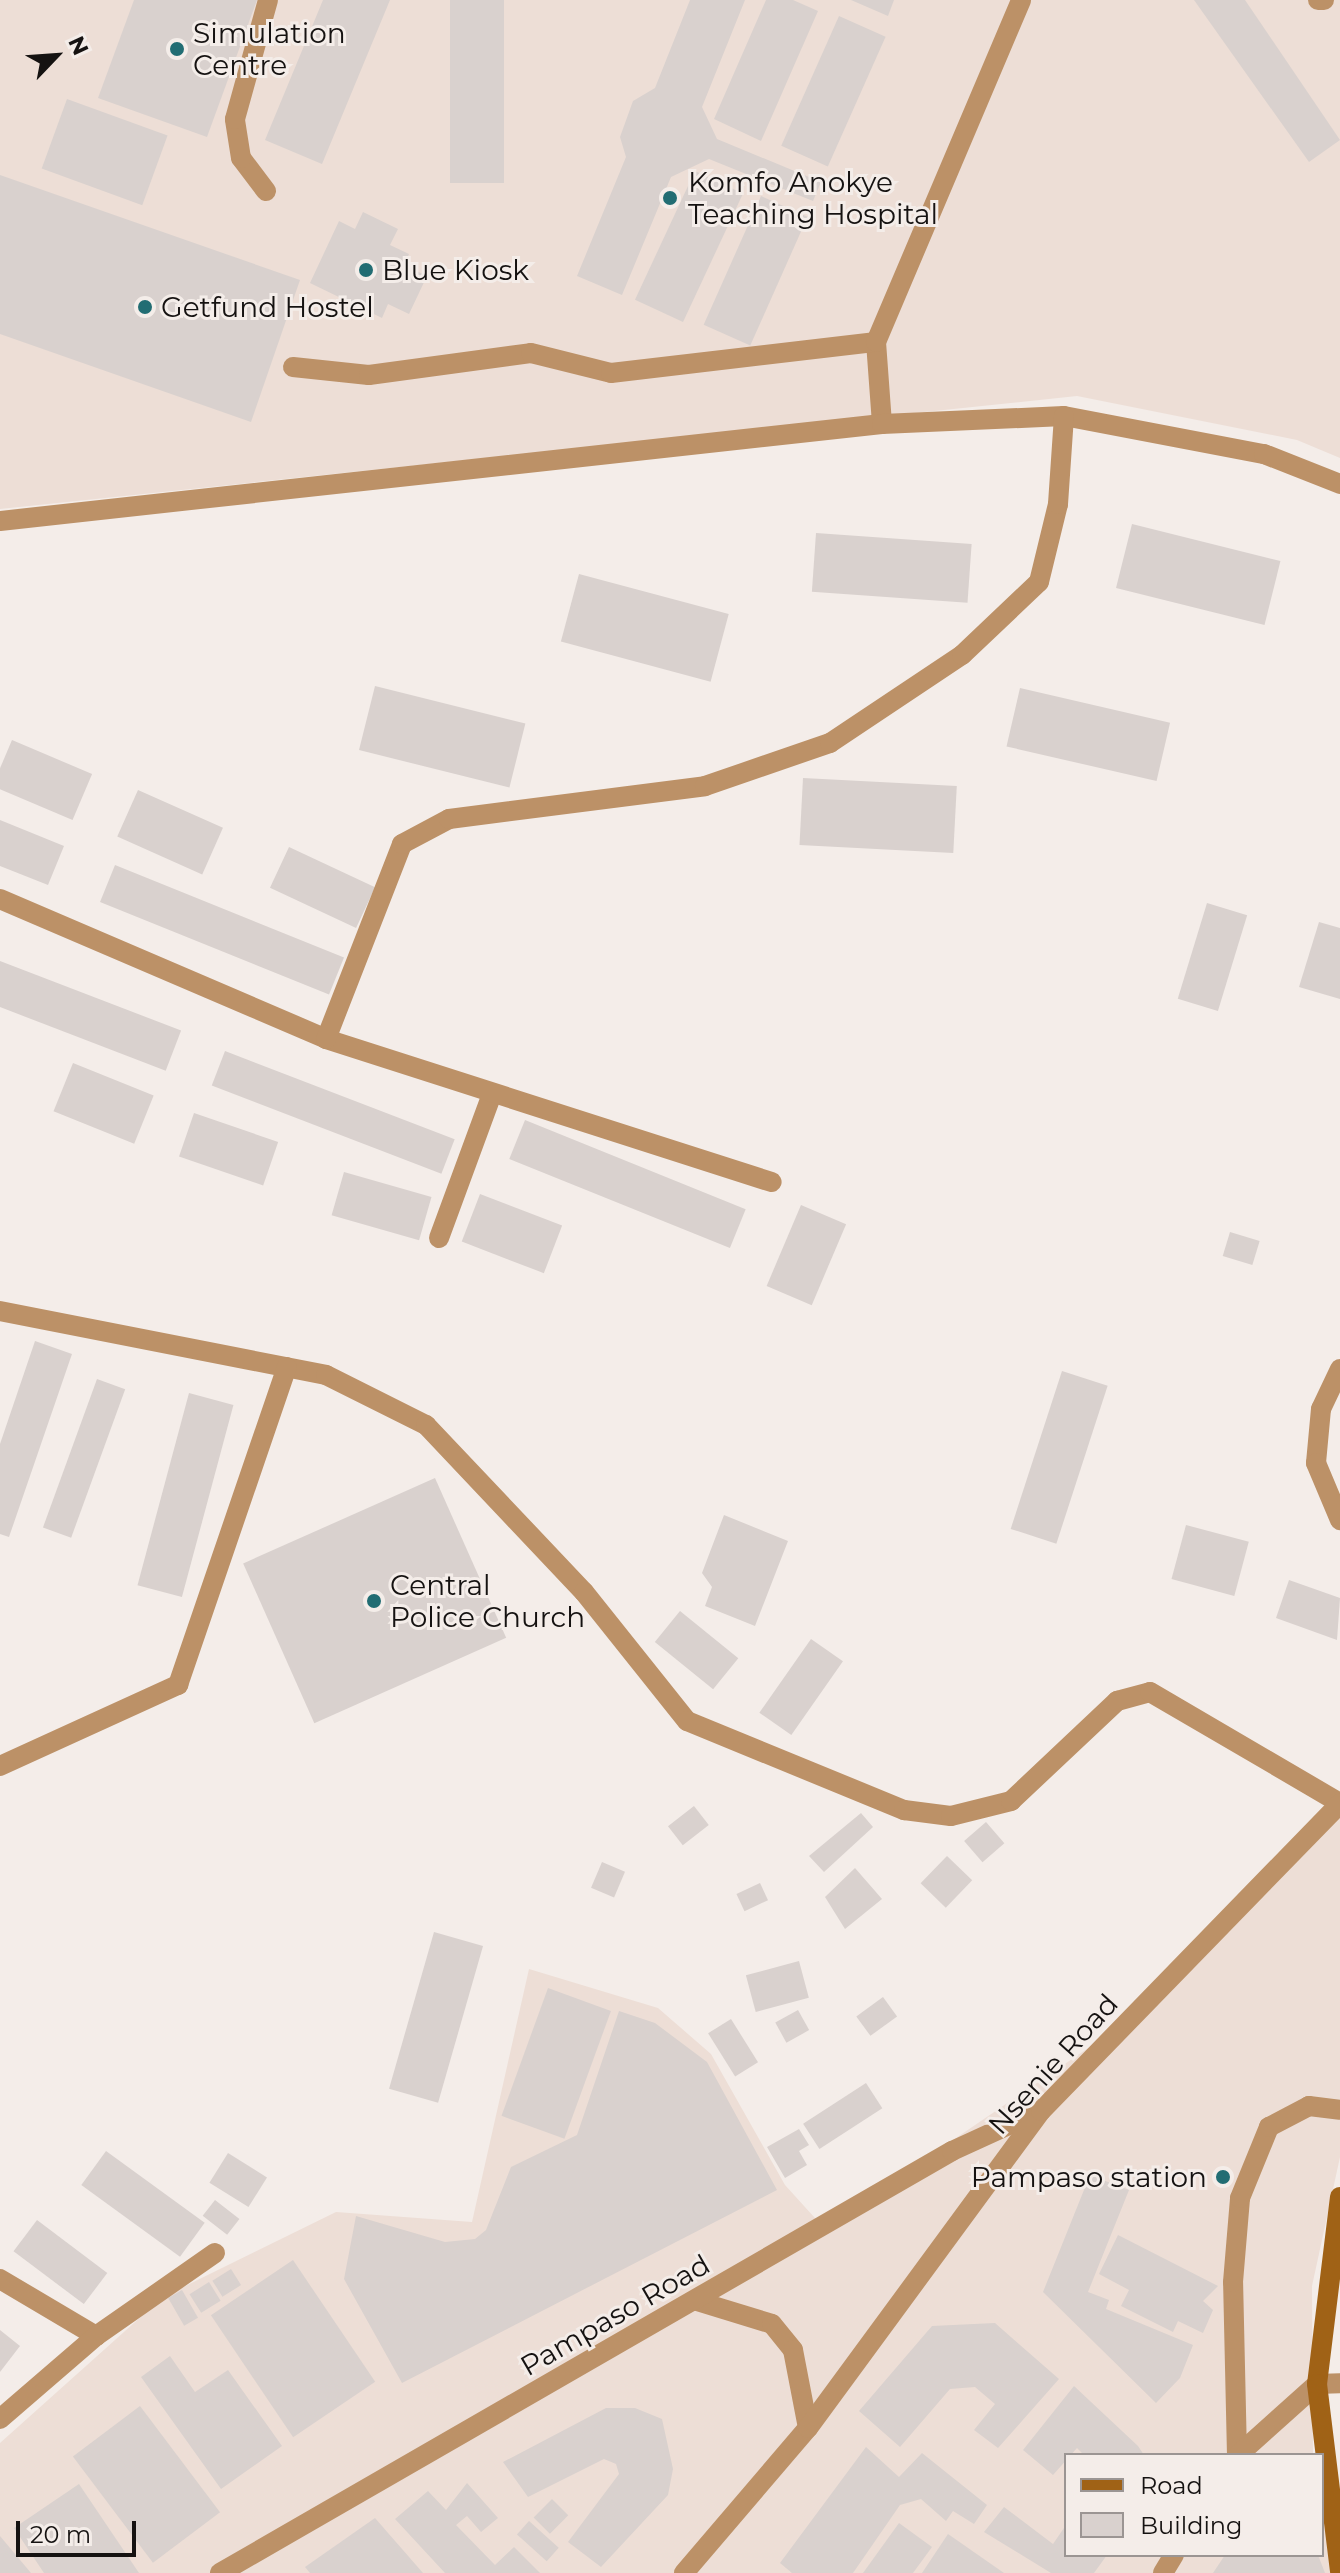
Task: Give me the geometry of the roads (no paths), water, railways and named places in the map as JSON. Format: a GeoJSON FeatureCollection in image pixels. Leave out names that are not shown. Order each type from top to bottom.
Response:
{"type":"FeatureCollection","features":[{"type":"Feature","properties":{"kind":"main road"},"geometry":{"type":"LineString","coordinates":[[1340,2197],[1317,2384],[1340,2571]]}},
{"type":"Feature","properties":{"kind":"street"},"geometry":{"type":"LineString","coordinates":[[266,191],[241,158],[235,119],[268,0]]}},
{"type":"Feature","properties":{"kind":"street"},"geometry":{"type":"LineString","coordinates":[[882,424],[876,342],[1021,0]]}},
{"type":"Feature","properties":{"kind":"street"},"geometry":{"type":"LineString","coordinates":[[1318,0],[1324,0]]}},
{"type":"Feature","properties":{"kind":"street"},"geometry":{"type":"LineString","coordinates":[[293,367],[369,375],[531,353],[611,373],[876,342]]}},
{"type":"Feature","properties":{"kind":"street"},"geometry":{"type":"LineString","coordinates":[[326,1039],[402,844],[449,819],[705,786],[830,743],[962,655],[1039,582],[1058,504],[1064,416]]}},
{"type":"Feature","properties":{"kind":"street"},"geometry":{"type":"LineString","coordinates":[[0,521],[882,424],[1064,416],[1264,454],[1340,484]]}},
{"type":"Feature","properties":{"kind":"street"},"geometry":{"type":"LineString","coordinates":[[0,899],[326,1039],[772,1182]]}},
{"type":"Feature","properties":{"kind":"street"},"geometry":{"type":"LineString","coordinates":[[439,1238],[492,1094]]}},
{"type":"Feature","properties":{"kind":"street"},"geometry":{"type":"LineString","coordinates":[[0,1311],[326,1375],[426,1425],[584,1592],[687,1721],[791,1767],[904,1810],[951,1816],[1011,1801],[1117,1701],[1150,1692],[1340,1803]]}},
{"type":"Feature","properties":{"kind":"street"},"geometry":{"type":"LineString","coordinates":[[0,1766],[178,1685],[287,1367]]}},
{"type":"Feature","properties":{"kind":"street"},"geometry":{"type":"LineString","coordinates":[[1340,1369],[1321,1409],[1316,1463],[1340,1520]]}},
{"type":"Feature","properties":{"kind":"street","name":"Nsenie Road"},"geometry":{"type":"LineString","coordinates":[[684,2573],[808,2428],[1041,2111],[1340,1803]]}},
{"type":"Feature","properties":{"kind":"street"},"geometry":{"type":"LineString","coordinates":[[1238,2453],[1233,2282],[1240,2198],[1269,2127],[1309,2106],[1340,2110]]}},
{"type":"Feature","properties":{"kind":"street","name":"Pampaso Road"},"geometry":{"type":"LineString","coordinates":[[220,2573],[697,2301],[952,2151],[1041,2111]]}},
{"type":"Feature","properties":{"kind":"street"},"geometry":{"type":"LineString","coordinates":[[0,2419],[96,2336],[215,2253]]}},
{"type":"Feature","properties":{"kind":"street"},"geometry":{"type":"LineString","coordinates":[[0,2279],[96,2336]]}},
{"type":"Feature","properties":{"kind":"street"},"geometry":{"type":"LineString","coordinates":[[697,2301],[772,2324],[793,2350],[808,2428]]}},
{"type":"Feature","properties":{"kind":"street"},"geometry":{"type":"LineString","coordinates":[[1240,2453],[1317,2384],[1340,2383]]}},
{"type":"Feature","properties":{"kind":"place","name":"Simulation Centre"},"geometry":{"type":"Point","coordinates":[177,49]}},
{"type":"Feature","properties":{"kind":"place","name":"Komfo Anokye Teaching Hospital"},"geometry":{"type":"Point","coordinates":[670,198]}},
{"type":"Feature","properties":{"kind":"place","name":"Blue Kiosk"},"geometry":{"type":"Point","coordinates":[366,270]}},
{"type":"Feature","properties":{"kind":"place","name":"Getfund Hostel"},"geometry":{"type":"Point","coordinates":[145,307]}},
{"type":"Feature","properties":{"kind":"place","name":"Central Police Church"},"geometry":{"type":"Point","coordinates":[374,1601]}},
{"type":"Feature","properties":{"kind":"place","name":"Pampaso station"},"geometry":{"type":"Point","coordinates":[1223,2177]}}]}
